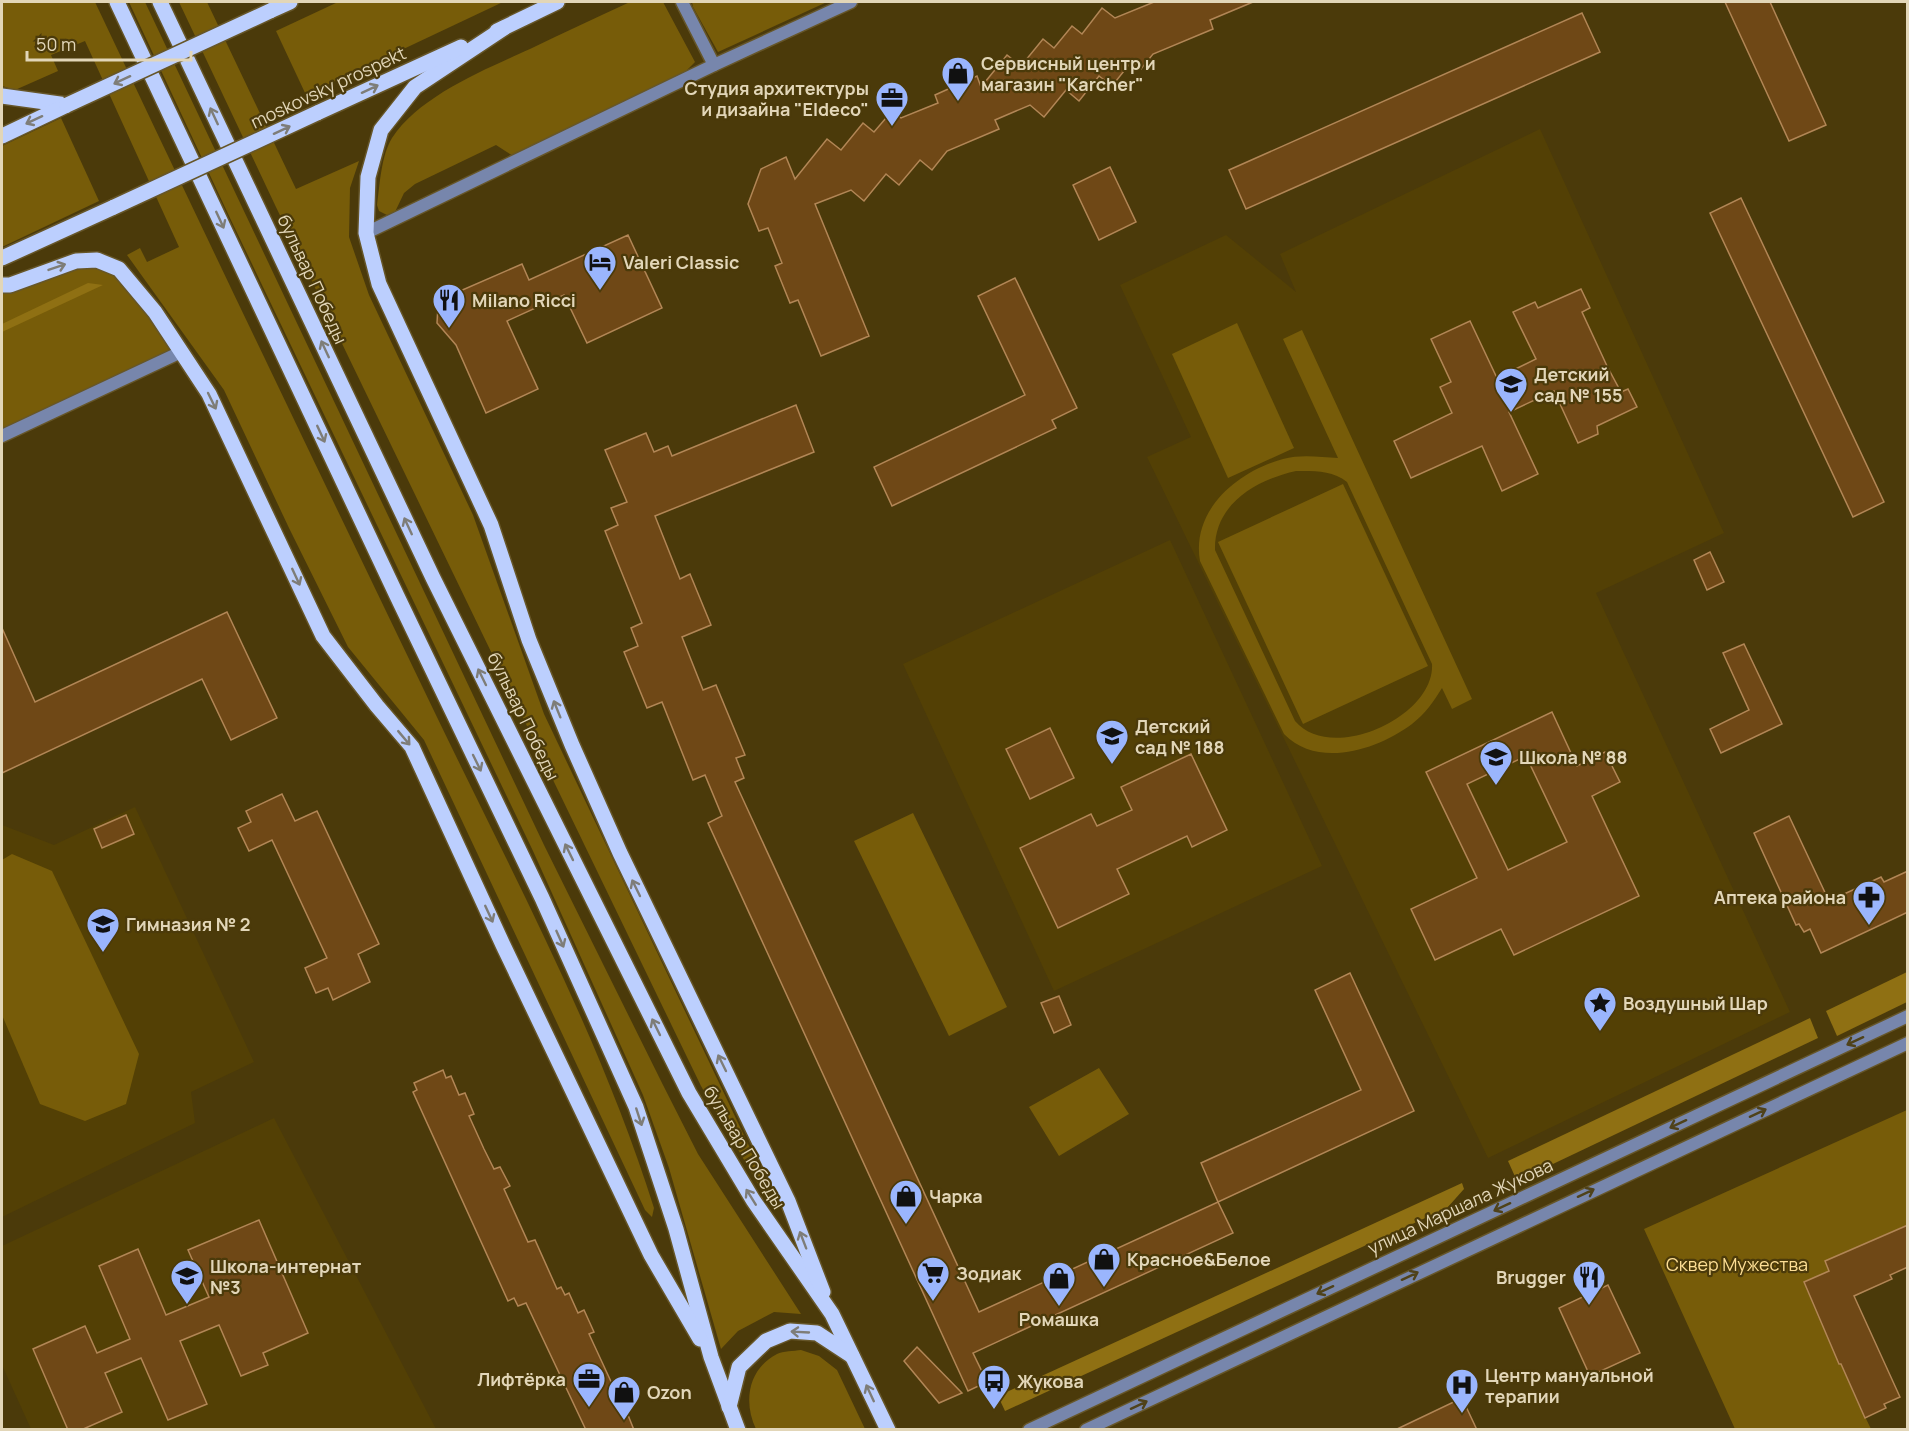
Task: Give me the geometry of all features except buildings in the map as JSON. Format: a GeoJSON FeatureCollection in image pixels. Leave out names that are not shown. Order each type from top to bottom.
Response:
{"type":"FeatureCollection","features":[{"type":"Feature","properties":{"kind":"main road"},"geometry":{"type":"LineString","coordinates":[[117,2],[542,898],[636,1107],[676,1229],[711,1357],[738,1430]]}},
{"type":"Feature","properties":{"kind":"main road","name":"бульвар Победы"},"geometry":{"type":"LineString","coordinates":[[160,2],[433,578],[689,1093],[753,1200],[832,1314],[888,1430]]}},
{"type":"Feature","properties":{"kind":"main road"},"geometry":{"type":"LineString","coordinates":[[2,135],[273,6],[290,2]]}},
{"type":"Feature","properties":{"kind":"main road","name":"moskovsky prospekt"},"geometry":{"type":"LineString","coordinates":[[2,258],[557,2]]}},
{"type":"Feature","properties":{"kind":"main road"},"geometry":{"type":"LineString","coordinates":[[504,28],[415,87],[381,130],[368,177],[366,233],[379,284],[491,525],[529,640],[572,745],[620,853],[788,1201],[832,1314]]}},
{"type":"Feature","properties":{"kind":"main road"},"geometry":{"type":"LineString","coordinates":[[2,96],[67,105]]}},
{"type":"Feature","properties":{"kind":"main road"},"geometry":{"type":"LineString","coordinates":[[2,285],[10,285],[75,261],[97,260],[119,269],[134,286],[209,394],[323,636],[412,747],[503,945],[651,1255],[711,1357]]}},
{"type":"Feature","properties":{"kind":"main road"},"geometry":{"type":"LineString","coordinates":[[729,1407],[739,1367],[766,1341],[790,1331],[817,1333],[852,1356]]}},
{"type":"Feature","properties":{"kind":"street"},"geometry":{"type":"LineString","coordinates":[[681,2],[714,65]]}},
{"type":"Feature","properties":{"kind":"street"},"geometry":{"type":"LineString","coordinates":[[366,233],[714,65],[851,2]]}},
{"type":"Feature","properties":{"kind":"street"},"geometry":{"type":"LineString","coordinates":[[2,436],[181,352]]}},
{"type":"Feature","properties":{"kind":"street","name":"улица Маршала Жукова"},"geometry":{"type":"LineString","coordinates":[[1029,1430],[1908,1016]]}},
{"type":"Feature","properties":{"kind":"street"},"geometry":{"type":"LineString","coordinates":[[1086,1430],[1908,1043]]}},
{"type":"Feature","properties":{"kind":"shaded area","name":"Школа № 88"},"geometry":{"type":"Polygon","coordinates":[[[1540,129],[1724,533],[1596,593],[1790,1012],[1488,1158],[1147,457],[1191,437],[1120,285],[1226,235],[1296,292],[1280,254],[1540,129]]]}},
{"type":"Feature","properties":{"kind":"shaded area"},"geometry":{"type":"Polygon","coordinates":[[[88,283],[103,285],[2,332],[2,324],[88,283]]]}},
{"type":"Feature","properties":{"kind":"shaded area","name":"Детский сад № 188"},"geometry":{"type":"Polygon","coordinates":[[[1170,540],[1322,866],[1054,991],[903,664],[1170,540]]]}},
{"type":"Feature","properties":{"kind":"shaded area","name":"Гимназия № 2"},"geometry":{"type":"Polygon","coordinates":[[[135,807],[254,1062],[191,1092],[195,1123],[2,1217],[2,825],[54,845],[135,807]]]}},
{"type":"Feature","properties":{"kind":"shaded area"},"geometry":{"type":"Polygon","coordinates":[[[1907,972],[1907,1002],[1837,1036],[1826,1011],[1907,972]]]}},
{"type":"Feature","properties":{"kind":"shaded area"},"geometry":{"type":"Polygon","coordinates":[[[1810,1018],[1818,1038],[1517,1181],[1508,1161],[1810,1018]]]}},
{"type":"Feature","properties":{"kind":"shaded area","name":"Школа-интернат №3"},"geometry":{"type":"Polygon","coordinates":[[[274,1118],[436,1429],[31,1429],[2,1365],[2,1246],[274,1118]]]}},
{"type":"Feature","properties":{"kind":"shaded area"},"geometry":{"type":"Polygon","coordinates":[[[1462,1183],[1464,1189],[1447,1208],[1005,1411],[998,1396],[1462,1183]]]}},
{"type":"Feature","properties":{"kind":"green space"},"geometry":{"type":"Polygon","coordinates":[[[2,2],[95,2],[554,957],[608,1081],[632,1144],[654,1208],[652,1217],[645,1210],[424,740],[348,647],[224,390],[127,255],[140,248],[147,262],[179,247],[85,41],[51,55],[58,71],[15,90],[2,86],[2,2]]]}},
{"type":"Feature","properties":{"kind":"green space"},"geometry":{"type":"Polygon","coordinates":[[[129,2],[145,2],[544,845],[698,1154],[801,1314],[774,1312],[738,1331],[721,1349],[669,1168],[643,1095],[533,851],[129,2]]]}},
{"type":"Feature","properties":{"kind":"green space"},"geometry":{"type":"Polygon","coordinates":[[[179,2],[207,2],[296,189],[359,161],[350,188],[349,237],[369,295],[473,515],[544,714],[768,1186],[769,1196],[761,1189],[701,1086],[179,2]]]}},
{"type":"Feature","properties":{"kind":"green space"},"geometry":{"type":"Polygon","coordinates":[[[338,2],[503,2],[306,95],[276,31],[338,2]]]}},
{"type":"Feature","properties":{"kind":"green space"},"geometry":{"type":"Polygon","coordinates":[[[630,2],[663,2],[695,62],[684,73],[513,156],[496,145],[415,184],[404,193],[395,212],[387,215],[379,211],[377,205],[380,179],[388,145],[404,123],[419,109],[474,75],[630,2]]]}},
{"type":"Feature","properties":{"kind":"green space"},"geometry":{"type":"Polygon","coordinates":[[[692,2],[827,2],[718,52],[692,2]]]}},
{"type":"Feature","properties":{"kind":"green space"},"geometry":{"type":"Polygon","coordinates":[[[61,118],[99,201],[2,247],[2,146],[61,118]]]}},
{"type":"Feature","properties":{"kind":"green space"},"geometry":{"type":"Polygon","coordinates":[[[76,261],[119,269],[181,352],[2,436],[2,285],[76,261]]]}},
{"type":"Feature","properties":{"kind":"green space"},"geometry":{"type":"Polygon","coordinates":[[[1237,323],[1294,448],[1228,478],[1172,354],[1237,323]]]}},
{"type":"Feature","properties":{"kind":"green space"},"geometry":{"type":"Polygon","coordinates":[[[1302,330],[1472,699],[1452,709],[1442,688],[1429,707],[1412,724],[1382,741],[1348,752],[1313,751],[1298,745],[1284,734],[1200,561],[1199,542],[1210,509],[1235,483],[1266,465],[1290,457],[1338,458],[1283,339],[1302,330]],[[1296,471],[1266,481],[1240,497],[1222,520],[1215,550],[1295,721],[1311,733],[1332,738],[1355,736],[1399,717],[1417,701],[1428,683],[1432,664],[1347,482],[1329,473],[1296,471]]]}},
{"type":"Feature","properties":{"kind":"green space"},"geometry":{"type":"Polygon","coordinates":[[[1343,484],[1428,666],[1303,724],[1218,542],[1343,484]]]}},
{"type":"Feature","properties":{"kind":"green space"},"geometry":{"type":"Polygon","coordinates":[[[913,813],[1007,1007],[949,1036],[854,841],[913,813]]]}},
{"type":"Feature","properties":{"kind":"green space"},"geometry":{"type":"Polygon","coordinates":[[[12,854],[52,871],[139,1054],[126,1104],[85,1121],[40,1104],[2,1015],[2,860],[12,854]]]}},
{"type":"Feature","properties":{"kind":"green space"},"geometry":{"type":"Polygon","coordinates":[[[1099,1068],[1129,1114],[1059,1156],[1029,1107],[1099,1068]]]}},
{"type":"Feature","properties":{"kind":"green space","name":"Сквер Мужества"},"geometry":{"type":"Polygon","coordinates":[[[1907,1110],[1907,1225],[1825,1261],[1829,1271],[1804,1282],[1839,1364],[1843,1362],[1853,1392],[1871,1429],[1735,1429],[1644,1229],[1907,1110]]]}},
{"type":"Feature","properties":{"kind":"green space"},"geometry":{"type":"Polygon","coordinates":[[[801,1350],[819,1356],[837,1370],[865,1429],[756,1429],[749,1397],[754,1377],[767,1360],[777,1354],[801,1350]]]}},
{"type":"Feature","properties":{"kind":"place","name":"Сервисный центр и магазин \"Karcher\""},"geometry":{"type":"Point","coordinates":[958,102]}},
{"type":"Feature","properties":{"kind":"place","name":"Студия архитектуры и дизайна \"Eldeco\""},"geometry":{"type":"Point","coordinates":[892,127]}},
{"type":"Feature","properties":{"kind":"place","name":"Valeri Classic"},"geometry":{"type":"Point","coordinates":[600,291]}},
{"type":"Feature","properties":{"kind":"place","name":"Milano Ricci"},"geometry":{"type":"Point","coordinates":[449,329]}},
{"type":"Feature","properties":{"kind":"place","name":"Детский сад № 155"},"geometry":{"type":"Point","coordinates":[1511,413]}},
{"type":"Feature","properties":{"kind":"place","name":"Детский сад № 188"},"geometry":{"type":"Point","coordinates":[1112,765]}},
{"type":"Feature","properties":{"kind":"place","name":"Школа № 88"},"geometry":{"type":"Point","coordinates":[1496,786]}},
{"type":"Feature","properties":{"kind":"place","name":"Аптека района"},"geometry":{"type":"Point","coordinates":[1869,926]}},
{"type":"Feature","properties":{"kind":"place","name":"Гимназия № 2"},"geometry":{"type":"Point","coordinates":[103,953]}},
{"type":"Feature","properties":{"kind":"place","name":"Воздушный Шар"},"geometry":{"type":"Point","coordinates":[1600,1032]}},
{"type":"Feature","properties":{"kind":"place","name":"Чарка"},"geometry":{"type":"Point","coordinates":[906,1225]}},
{"type":"Feature","properties":{"kind":"place","name":"Красное&Белое"},"geometry":{"type":"Point","coordinates":[1104,1288]}},
{"type":"Feature","properties":{"kind":"place","name":"Зодиак"},"geometry":{"type":"Point","coordinates":[933,1302]}},
{"type":"Feature","properties":{"kind":"place","name":"Школа-интернат №3"},"geometry":{"type":"Point","coordinates":[187,1305]}},
{"type":"Feature","properties":{"kind":"place","name":"Brugger"},"geometry":{"type":"Point","coordinates":[1589,1306]}},
{"type":"Feature","properties":{"kind":"place","name":"Ромашка"},"geometry":{"type":"Point","coordinates":[1059,1307]}},
{"type":"Feature","properties":{"kind":"place","name":"Лифтёрка"},"geometry":{"type":"Point","coordinates":[589,1408]}},
{"type":"Feature","properties":{"kind":"place","name":"Жукова"},"geometry":{"type":"Point","coordinates":[994,1410]}},
{"type":"Feature","properties":{"kind":"place","name":"Центр мануальной терапии"},"geometry":{"type":"Point","coordinates":[1462,1414]}},
{"type":"Feature","properties":{"kind":"place","name":"Ozon"},"geometry":{"type":"Point","coordinates":[624,1421]}}]}
